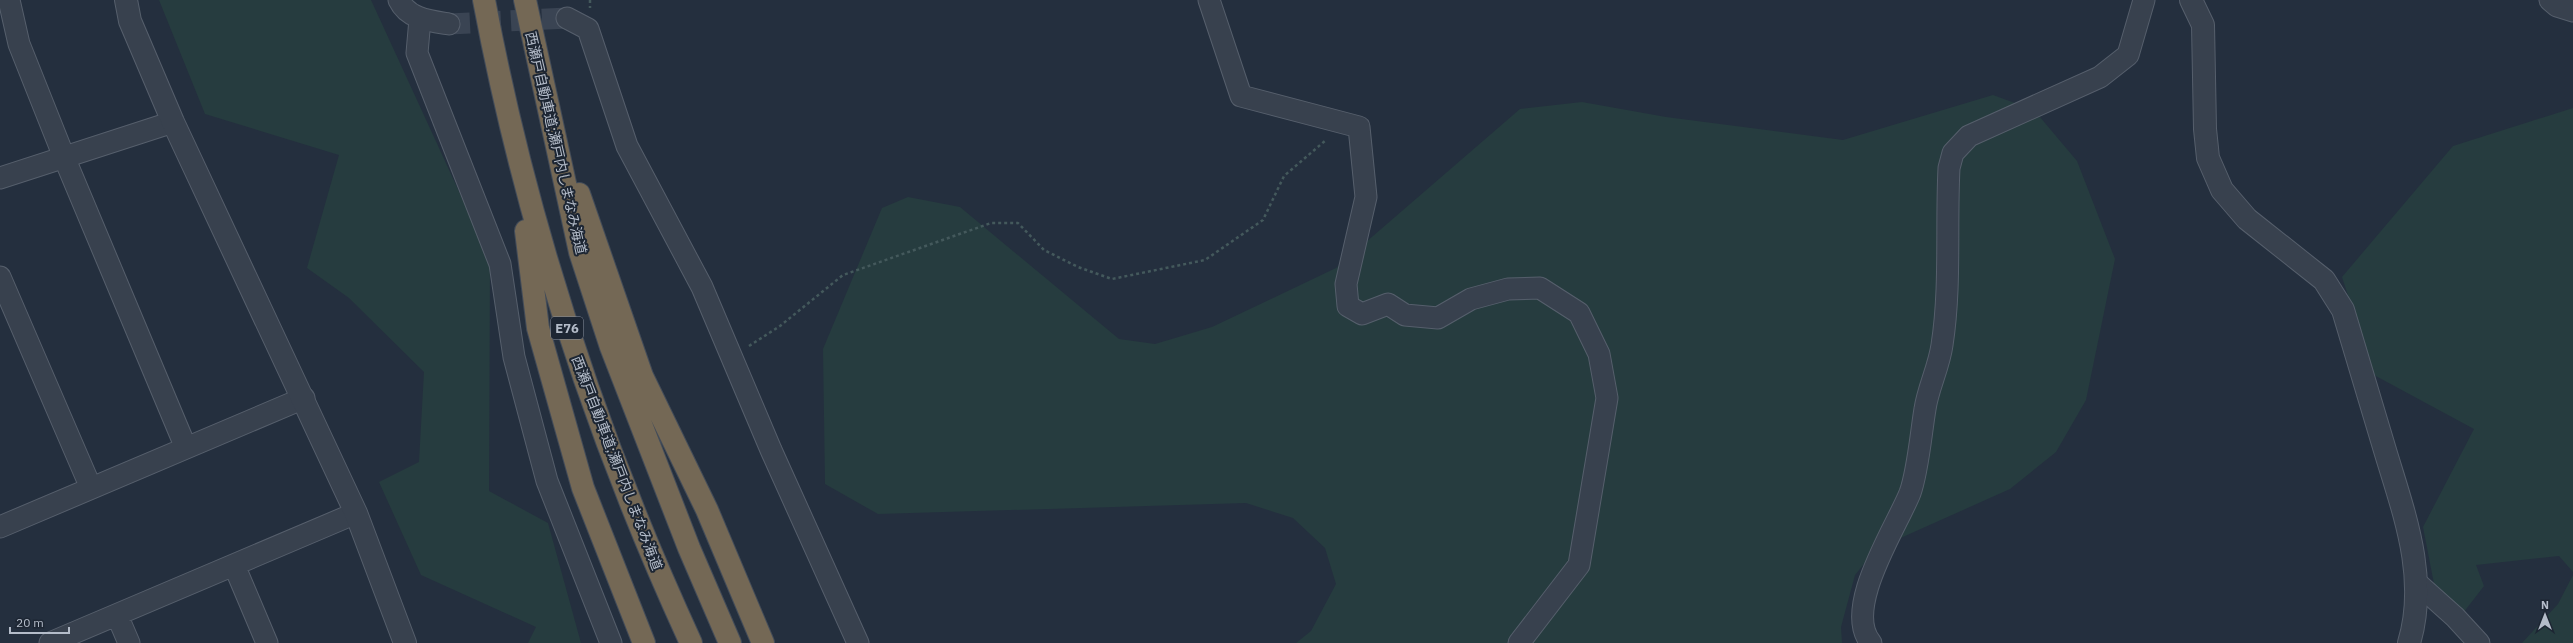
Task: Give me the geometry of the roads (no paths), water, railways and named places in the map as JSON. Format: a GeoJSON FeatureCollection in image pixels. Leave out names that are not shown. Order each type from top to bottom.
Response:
{"type":"FeatureCollection","features":[{"type":"Feature","properties":{"kind":"highway","name":"西瀬戸自動車道;瀬戸内しまなみ海道"},"geometry":{"type":"LineString","coordinates":[[484,0],[517,160],[547,266],[577,358],[654,564],[691,643]]}},
{"type":"Feature","properties":{"kind":"highway","name":"西瀬戸自動車道;瀬戸内しまなみ海道"},"geometry":{"type":"LineString","coordinates":[[525,0],[543,91],[580,252],[611,348],[689,548],[730,643]]}},
{"type":"Feature","properties":{"kind":"highway"},"geometry":{"type":"LineString","coordinates":[[543,91],[642,376],[707,510],[763,643]]}},
{"type":"Feature","properties":{"kind":"highway"},"geometry":{"type":"LineString","coordinates":[[517,160],[538,328],[583,488],[644,643]]}},
{"type":"Feature","properties":{"kind":"street"},"geometry":{"type":"LineString","coordinates":[[9,0],[19,44],[64,157],[186,448]]}},
{"type":"Feature","properties":{"kind":"street"},"geometry":{"type":"LineString","coordinates":[[126,0],[130,21],[173,122],[304,398],[356,513],[405,643]]}},
{"type":"Feature","properties":{"kind":"street"},"geometry":{"type":"LineString","coordinates":[[399,0],[401,5],[420,19],[449,24]]}},
{"type":"Feature","properties":{"kind":"street"},"geometry":{"type":"LineString","coordinates":[[1210,0],[1241,96],[1359,127],[1366,197],[1346,284],[1348,306],[1362,314],[1388,304],[1405,315],[1438,318],[1471,299],[1508,289],[1540,288],[1579,313],[1598,354],[1607,398],[1579,565],[1519,643]]}},
{"type":"Feature","properties":{"kind":"street"},"geometry":{"type":"LineString","coordinates":[[1871,643],[1864,635],[1862,614],[1867,587],[1910,491],[1926,404],[1942,346],[1947,278],[1947,197],[1949,168],[1952,153],[1969,136],[2100,77],[2128,55],[2144,0]]}},
{"type":"Feature","properties":{"kind":"street"},"geometry":{"type":"LineString","coordinates":[[2191,0],[2203,25],[2205,129],[2208,158],[2222,190],[2248,219],[2324,280],[2343,310],[2411,538],[2416,583],[2414,627],[2409,643]]}},
{"type":"Feature","properties":{"kind":"street"},"geometry":{"type":"LineString","coordinates":[[2550,0],[2557,6],[2573,11]]}},
{"type":"Feature","properties":{"kind":"street"},"geometry":{"type":"LineString","coordinates":[[567,18],[588,29],[627,146],[702,287],[858,643]]}},
{"type":"Feature","properties":{"kind":"street"},"geometry":{"type":"LineString","coordinates":[[420,19],[416,53],[500,264],[514,357],[547,481],[611,643]]}},
{"type":"Feature","properties":{"kind":"street"},"geometry":{"type":"LineString","coordinates":[[0,178],[173,122]]}},
{"type":"Feature","properties":{"kind":"street"},"geometry":{"type":"LineString","coordinates":[[0,277],[91,488]]}},
{"type":"Feature","properties":{"kind":"street"},"geometry":{"type":"LineString","coordinates":[[0,527],[304,398]]}},
{"type":"Feature","properties":{"kind":"street"},"geometry":{"type":"LineString","coordinates":[[50,643],[356,513]]}},
{"type":"Feature","properties":{"kind":"street"},"geometry":{"type":"LineString","coordinates":[[234,565],[267,643]]}},
{"type":"Feature","properties":{"kind":"street"},"geometry":{"type":"LineString","coordinates":[[2416,583],[2455,618],[2479,643]]}},
{"type":"Feature","properties":{"kind":"street"},"geometry":{"type":"LineString","coordinates":[[117,615],[129,643]]}},
{"type":"Feature","properties":{"kind":"tunnel"},"geometry":{"type":"LineString","coordinates":[[449,24],[567,18]]}}]}
